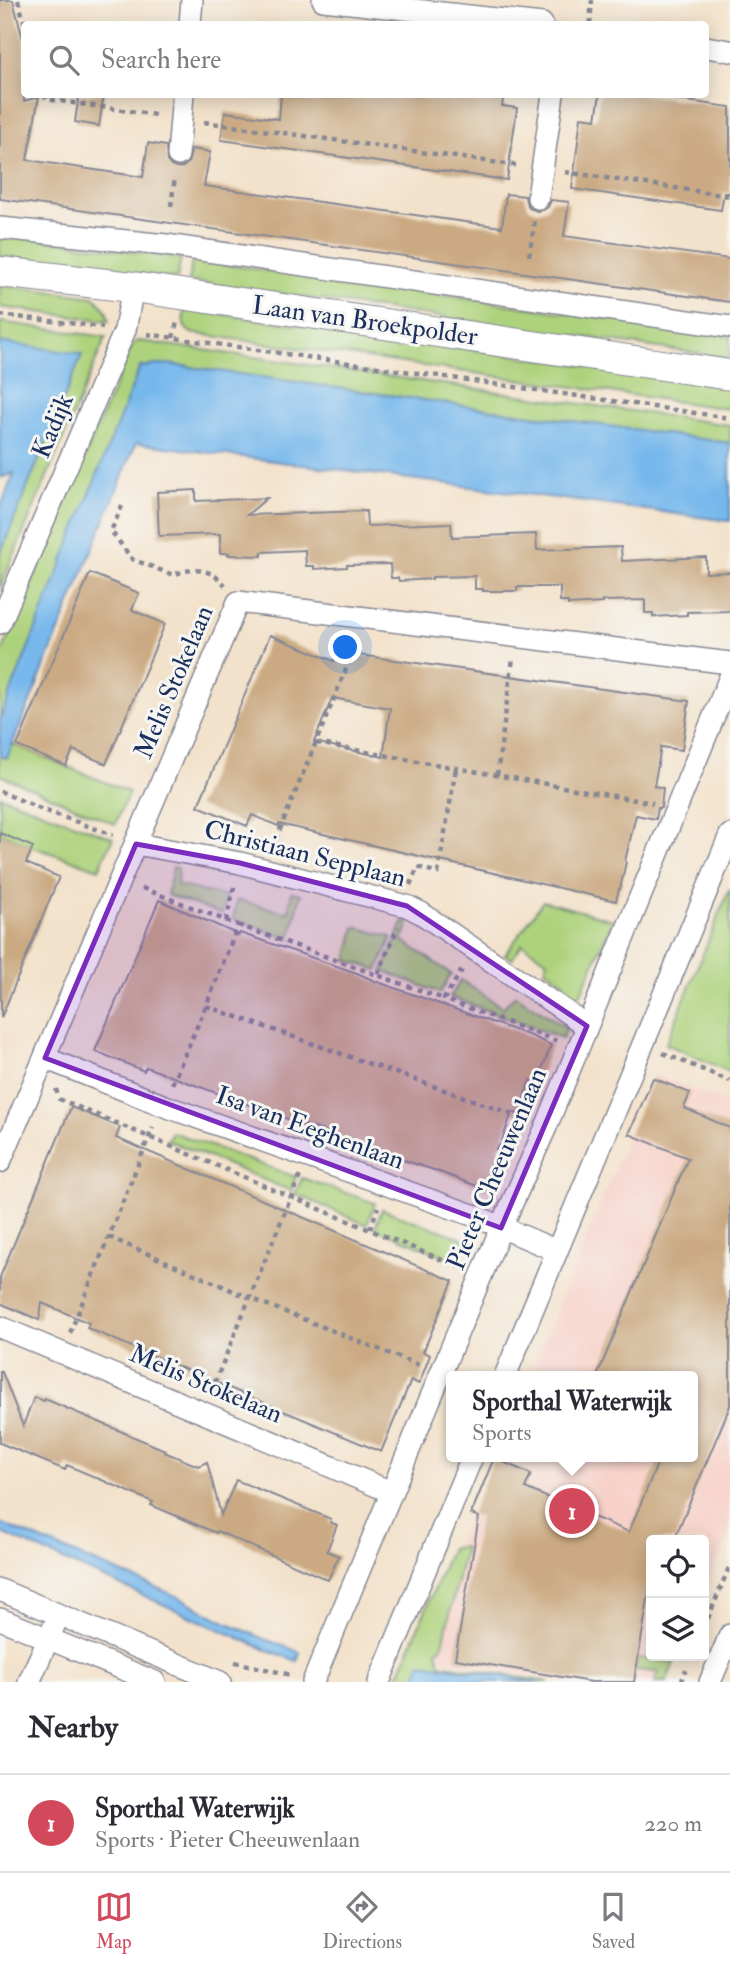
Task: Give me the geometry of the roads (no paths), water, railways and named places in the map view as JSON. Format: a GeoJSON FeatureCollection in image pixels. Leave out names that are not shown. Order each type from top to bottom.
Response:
{"type":"FeatureCollection","features":[{"type":"Feature","properties":{"kind":"main road","name":"Laan van Broekpolder"},"geometry":{"type":"LineString","coordinates":[[0,272],[133,287],[730,375]]}},
{"type":"Feature","properties":{"kind":"street"},"geometry":{"type":"LineString","coordinates":[[190,21],[192,0]]}},
{"type":"Feature","properties":{"kind":"street"},"geometry":{"type":"LineString","coordinates":[[323,0],[515,21]]}},
{"type":"Feature","properties":{"kind":"street"},"geometry":{"type":"LineString","coordinates":[[709,48],[730,51]]}},
{"type":"Feature","properties":{"kind":"street"},"geometry":{"type":"LineString","coordinates":[[178,155],[183,98]]}},
{"type":"Feature","properties":{"kind":"street"},"geometry":{"type":"LineString","coordinates":[[538,198],[552,98]]}},
{"type":"Feature","properties":{"kind":"street","name":"Laan van Broekpolder"},"geometry":{"type":"LineString","coordinates":[[0,228],[166,245],[730,327]]}},
{"type":"Feature","properties":{"kind":"street","name":"Kadijk"},"geometry":{"type":"LineString","coordinates":[[0,623],[125,330],[133,287]]}},
{"type":"Feature","properties":{"kind":"street","name":"Melis Stokelaan"},"geometry":{"type":"LineString","coordinates":[[0,1162],[238,602],[730,663]]}},
{"type":"Feature","properties":{"kind":"street","name":"Pieter Cheeuwenlaan"},"geometry":{"type":"LineString","coordinates":[[313,1682],[501,1228],[546,1127],[730,677]]}},
{"type":"Feature","properties":{"kind":"street"},"geometry":{"type":"LineString","coordinates":[[507,1371],[730,835]]}},
{"type":"Feature","properties":{"kind":"street","name":"Christiaan Sepplaan"},"geometry":{"type":"LineString","coordinates":[[136,844],[240,863],[404,906],[421,913],[587,1026]]}},
{"type":"Feature","properties":{"kind":"street","name":"Isa van Eeghenlaan"},"geometry":{"type":"LineString","coordinates":[[44,1058],[162,1105],[478,1217],[557,1251]]}},
{"type":"Feature","properties":{"kind":"street","name":"Melis Stokelaan"},"geometry":{"type":"LineString","coordinates":[[0,1327],[391,1492]]}},
{"type":"Feature","properties":{"kind":"street"},"geometry":{"type":"LineString","coordinates":[[379,1682],[470,1462]]}},
{"type":"Feature","properties":{"kind":"street"},"geometry":{"type":"LineString","coordinates":[[0,1590],[220,1682]]}},
{"type":"Feature","properties":{"kind":"street"},"geometry":{"type":"LineString","coordinates":[[29,1682],[59,1615]]}},
{"type":"Feature","properties":{"kind":"street"},"geometry":{"type":"LineString","coordinates":[[0,1619],[155,1682]]}},
{"type":"Feature","properties":{"kind":"street"},"geometry":{"type":"LineString","coordinates":[[710,1682],[727,1648]]}},
{"type":"Feature","properties":{"kind":"water"},"geometry":{"type":"Polygon","coordinates":[[[0,342],[82,354],[0,554],[0,509],[14,473],[0,478],[0,342]]]}},
{"type":"Feature","properties":{"kind":"water"},"geometry":{"type":"Polygon","coordinates":[[[168,364],[730,443],[730,521],[136,443],[7,758],[0,756],[0,719],[140,367],[168,364]]]}},
{"type":"Feature","properties":{"kind":"water"},"geometry":{"type":"Polygon","coordinates":[[[0,1523],[179,1597],[221,1620],[300,1652],[297,1661],[264,1649],[0,1532],[0,1523]]]}},
{"type":"Feature","properties":{"kind":"water"},"geometry":{"type":"Polygon","coordinates":[[[421,1663],[536,1682],[414,1682],[421,1663]]]}},
{"type":"Feature","properties":{"kind":"place","name":"Sporthal Waterwijk"},"geometry":{"type":"Point","coordinates":[572,1511]}}]}
